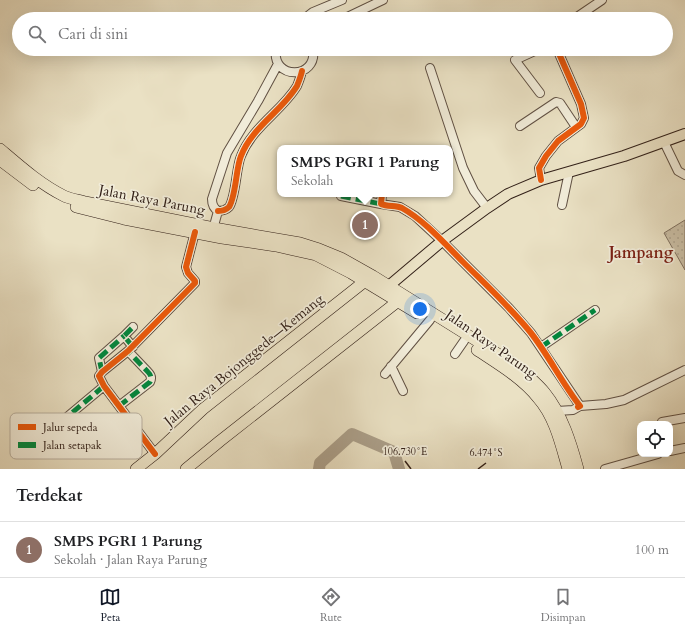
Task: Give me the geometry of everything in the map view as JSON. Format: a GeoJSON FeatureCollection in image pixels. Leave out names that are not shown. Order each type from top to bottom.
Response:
{"type":"FeatureCollection","features":[{"type":"Feature","properties":{"kind":"highway","name":"Jalan Raya Parung"},"geometry":{"type":"LineString","coordinates":[[0,149],[37,179],[53,190],[66,196],[85,202],[213,232]]}},
{"type":"Feature","properties":{"kind":"highway","name":"Jalan Raya Parung"},"geometry":{"type":"LineString","coordinates":[[0,160],[33,186],[50,197],[64,203],[124,219],[195,232],[213,232],[300,242],[340,258],[430,320],[513,374],[539,399],[554,426],[568,469]]}},
{"type":"Feature","properties":{"kind":"highway","name":"Jalan Raya Bojonggede—Kemang"},"geometry":{"type":"LineString","coordinates":[[136,469],[155,454],[203,409],[369,279]]}},
{"type":"Feature","properties":{"kind":"highway","name":"Jalan Raya Parung"},"geometry":{"type":"LineString","coordinates":[[400,299],[514,364],[534,381],[546,394],[557,411],[569,440],[578,469]]}},
{"type":"Feature","properties":{"kind":"highway"},"geometry":{"type":"LineString","coordinates":[[186,469],[400,299]]}},
{"type":"Feature","properties":{"kind":"main road"},"geometry":{"type":"LineString","coordinates":[[386,289],[440,242],[508,194],[541,180],[624,156],[685,134]]}},
{"type":"Feature","properties":{"kind":"street"},"geometry":{"type":"LineString","coordinates":[[313,12],[342,0]]}},
{"type":"Feature","properties":{"kind":"street"},"geometry":{"type":"LineString","coordinates":[[358,12],[383,0]]}},
{"type":"Feature","properties":{"kind":"street"},"geometry":{"type":"LineString","coordinates":[[584,12],[602,0]]}},
{"type":"Feature","properties":{"kind":"street"},"geometry":{"type":"LineString","coordinates":[[275,56],[278,64],[284,70],[293,73],[302,71],[309,66],[313,56]]}},
{"type":"Feature","properties":{"kind":"street"},"geometry":{"type":"LineString","coordinates":[[524,56],[515,60],[540,93]]}},
{"type":"Feature","properties":{"kind":"street"},"geometry":{"type":"LineString","coordinates":[[541,180],[539,168],[543,160],[558,141],[583,121],[583,112],[560,56]]}},
{"type":"Feature","properties":{"kind":"street"},"geometry":{"type":"LineString","coordinates":[[278,64],[227,153],[212,199],[212,204],[215,209],[220,211],[228,208],[231,203],[240,157],[245,147],[287,99],[297,85],[302,71]]}},
{"type":"Feature","properties":{"kind":"street"},"geometry":{"type":"LineString","coordinates":[[430,68],[463,168],[474,191],[487,208]]}},
{"type":"Feature","properties":{"kind":"street"},"geometry":{"type":"LineString","coordinates":[[520,126],[556,102],[560,103],[576,127]]}},
{"type":"Feature","properties":{"kind":"street"},"geometry":{"type":"LineString","coordinates":[[664,142],[678,171],[685,175]]}},
{"type":"Feature","properties":{"kind":"street"},"geometry":{"type":"LineString","coordinates":[[227,153],[240,157]]}},
{"type":"Feature","properties":{"kind":"street"},"geometry":{"type":"LineString","coordinates":[[562,205],[569,172]]}},
{"type":"Feature","properties":{"kind":"street"},"geometry":{"type":"LineString","coordinates":[[346,197],[400,207],[415,216],[509,308],[531,333],[566,387],[577,408]]}},
{"type":"Feature","properties":{"kind":"street"},"geometry":{"type":"LineString","coordinates":[[381,204],[382,197]]}},
{"type":"Feature","properties":{"kind":"street"},"geometry":{"type":"LineString","coordinates":[[213,232],[220,211]]}},
{"type":"Feature","properties":{"kind":"street"},"geometry":{"type":"LineString","coordinates":[[124,413],[104,386],[99,376],[131,349],[196,283],[188,273],[186,267],[195,232]]}},
{"type":"Feature","properties":{"kind":"street"},"geometry":{"type":"LineString","coordinates":[[541,348],[595,310]]}},
{"type":"Feature","properties":{"kind":"street"},"geometry":{"type":"LineString","coordinates":[[385,374],[430,320]]}},
{"type":"Feature","properties":{"kind":"street"},"geometry":{"type":"LineString","coordinates":[[102,372],[99,358],[133,327]]}},
{"type":"Feature","properties":{"kind":"street"},"geometry":{"type":"LineString","coordinates":[[119,406],[152,380],[151,375],[131,349],[124,336]]}},
{"type":"Feature","properties":{"kind":"street"},"geometry":{"type":"LineString","coordinates":[[455,354],[464,341]]}},
{"type":"Feature","properties":{"kind":"street"},"geometry":{"type":"LineString","coordinates":[[392,366],[403,391]]}},
{"type":"Feature","properties":{"kind":"street"},"geometry":{"type":"LineString","coordinates":[[557,411],[624,400],[685,370]]}},
{"type":"Feature","properties":{"kind":"street"},"geometry":{"type":"LineString","coordinates":[[72,413],[104,386]]}},
{"type":"Feature","properties":{"kind":"street"},"geometry":{"type":"LineString","coordinates":[[668,421],[685,418]]}},
{"type":"Feature","properties":{"kind":"street"},"geometry":{"type":"LineString","coordinates":[[142,437],[155,454]]}},
{"type":"Feature","properties":{"kind":"street"},"geometry":{"type":"LineString","coordinates":[[673,450],[685,448]]}},
{"type":"Feature","properties":{"kind":"street"},"geometry":{"type":"LineString","coordinates":[[605,469],[647,457]]}},
{"type":"Feature","properties":{"kind":"shaded area"},"geometry":{"type":"Polygon","coordinates":[[[685,220],[685,270],[664,233],[685,220]]]}},
{"type":"Feature","properties":{"kind":"waterway"},"geometry":{"type":"LineString","coordinates":[[319,469],[320,463],[352,434],[394,452],[399,469]]}},
{"type":"Feature","properties":{"kind":"marked path"},"geometry":{"type":"LineString","coordinates":[[346,197],[381,204]]}},
{"type":"Feature","properties":{"kind":"marked path"},"geometry":{"type":"LineString","coordinates":[[541,347],[595,310]]}},
{"type":"Feature","properties":{"kind":"marked path"},"geometry":{"type":"LineString","coordinates":[[133,327],[124,336],[133,347]]}},
{"type":"Feature","properties":{"kind":"marked path"},"geometry":{"type":"LineString","coordinates":[[102,372],[99,358],[124,336]]}},
{"type":"Feature","properties":{"kind":"marked path"},"geometry":{"type":"LineString","coordinates":[[119,406],[150,382],[151,379],[149,373],[128,351]]}},
{"type":"Feature","properties":{"kind":"marked path"},"geometry":{"type":"LineString","coordinates":[[72,413],[104,386]]}},
{"type":"Feature","properties":{"kind":"cycle path"},"geometry":{"type":"LineString","coordinates":[[541,180],[539,168],[546,156],[558,141],[581,124],[584,118],[581,104],[560,56]]}},
{"type":"Feature","properties":{"kind":"cycle path"},"geometry":{"type":"LineString","coordinates":[[218,211],[222,211],[229,207],[235,189],[239,161],[246,146],[252,136],[291,95],[297,86],[302,71]]}},
{"type":"Feature","properties":{"kind":"cycle path"},"geometry":{"type":"LineString","coordinates":[[382,197],[381,204],[402,208],[419,219],[515,314],[538,342],[580,406],[578,407]]}},
{"type":"Feature","properties":{"kind":"cycle path"},"geometry":{"type":"LineString","coordinates":[[124,413],[104,386],[99,376],[128,351],[195,283],[186,267],[195,232]]}},
{"type":"Feature","properties":{"kind":"cycle path"},"geometry":{"type":"LineString","coordinates":[[142,437],[155,454]]}},
{"type":"Feature","properties":{"kind":"place","name":"SMPS PGRI 1 Parung"},"geometry":{"type":"Point","coordinates":[365,225]}},
{"type":"Feature","properties":{"kind":"district","name":"Jampang"},"geometry":{"type":"Point","coordinates":[641,253]}}]}
